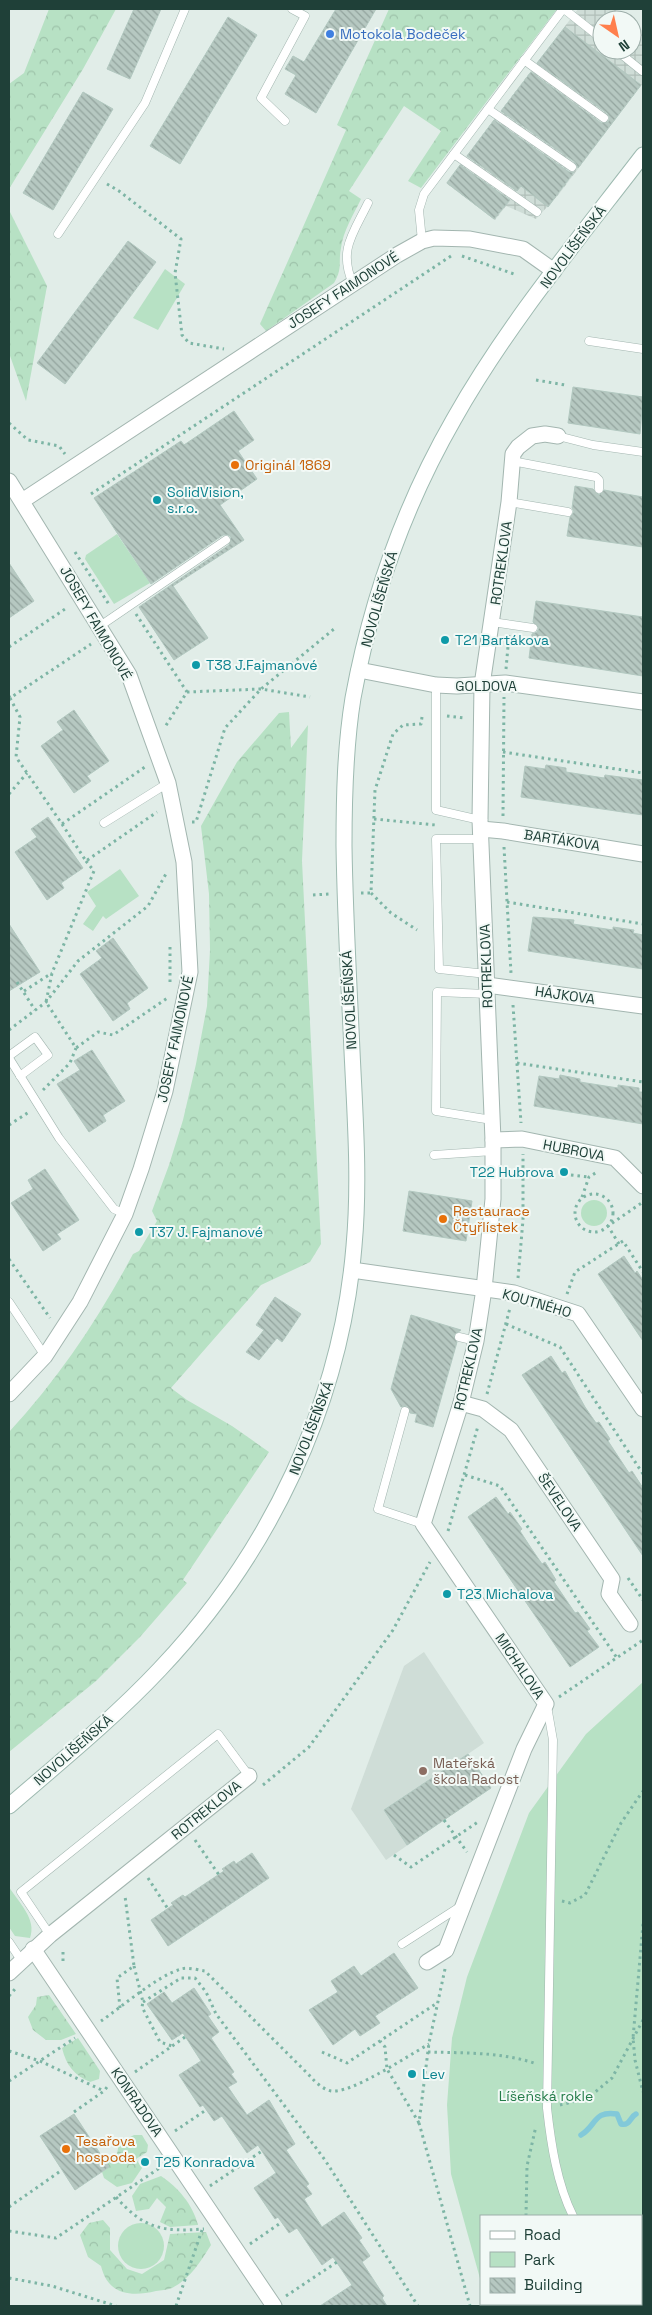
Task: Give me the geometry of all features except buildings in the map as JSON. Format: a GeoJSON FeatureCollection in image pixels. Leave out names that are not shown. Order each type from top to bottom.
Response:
{"type":"FeatureCollection","features":[{"type":"Feature","properties":{"kind":"street","name":"NOVOLÍŠEŇSKÁ"},"geometry":{"type":"LineString","coordinates":[[9,1806],[120,1709],[164,1666],[210,1611],[252,1550],[293,1476],[322,1406],[342,1331],[352,1270],[357,1207],[357,1161],[345,893],[344,800],[347,749],[360,670],[396,539],[422,481],[454,419],[512,328],[643,155]]}},
{"type":"Feature","properties":{"kind":"street","name":"JOSEFY FAIMONOVÉ"},"geometry":{"type":"LineString","coordinates":[[22,501],[238,358],[422,241],[447,237],[516,246],[530,252],[554,271]]}},
{"type":"Feature","properties":{"kind":"street"},"geometry":{"type":"LineString","coordinates":[[512,461],[515,450],[532,436],[545,434],[558,436]]}},
{"type":"Feature","properties":{"kind":"street","name":"ROTREKLOVA"},"geometry":{"type":"LineString","coordinates":[[423,1524],[461,1403],[476,1341],[484,1289],[493,1199],[493,1146],[481,830],[481,720],[482,685],[509,502],[512,461]]}},
{"type":"Feature","properties":{"kind":"street","name":"JOSEFY FAIMONOVÉ"},"geometry":{"type":"LineString","coordinates":[[9,481],[129,675],[154,745],[162,786],[176,824],[184,862],[190,972],[165,1091],[142,1169],[125,1214],[80,1302],[45,1356],[9,1394]]}},
{"type":"Feature","properties":{"kind":"street","name":"GOLDOVA"},"geometry":{"type":"LineString","coordinates":[[360,670],[436,685],[505,683],[643,702]]}},
{"type":"Feature","properties":{"kind":"street","name":"BARTÁKOVA"},"geometry":{"type":"LineString","coordinates":[[481,830],[503,830],[643,854]]}},
{"type":"Feature","properties":{"kind":"street","name":"HÁJKOVA"},"geometry":{"type":"LineString","coordinates":[[487,984],[643,1006]]}},
{"type":"Feature","properties":{"kind":"street","name":"HUBROVA"},"geometry":{"type":"LineString","coordinates":[[493,1146],[522,1139],[615,1158],[643,1186]]}},
{"type":"Feature","properties":{"kind":"street","name":"KOUTNÉHO"},"geometry":{"type":"LineString","coordinates":[[352,1270],[514,1293],[578,1314],[643,1410]]}},
{"type":"Feature","properties":{"kind":"street","name":"ŠEVELOVA"},"geometry":{"type":"LineString","coordinates":[[461,1403],[483,1409],[510,1430],[612,1579],[609,1594],[630,1624]]}},
{"type":"Feature","properties":{"kind":"street","name":"MICHALOVA"},"geometry":{"type":"LineString","coordinates":[[423,1524],[546,1704],[524,1749],[446,1950],[427,1962]]}},
{"type":"Feature","properties":{"kind":"street","name":"ROTREKLOVA"},"geometry":{"type":"LineString","coordinates":[[9,1973],[50,1935],[249,1776]]}},
{"type":"Feature","properties":{"kind":"street","name":"KONRADOVA"},"geometry":{"type":"LineString","coordinates":[[33,1949],[175,2158],[279,2302]]}},
{"type":"Feature","properties":{"kind":"lane"},"geometry":{"type":"LineString","coordinates":[[58,234],[145,103],[185,9]]}},
{"type":"Feature","properties":{"kind":"lane"},"geometry":{"type":"LineString","coordinates":[[285,121],[261,98],[304,16],[292,9]]}},
{"type":"Feature","properties":{"kind":"lane"},"geometry":{"type":"LineString","coordinates":[[422,241],[418,210],[424,194],[564,9],[592,31]]}},
{"type":"Feature","properties":{"kind":"lane"},"geometry":{"type":"LineString","coordinates":[[524,60],[604,118]]}},
{"type":"Feature","properties":{"kind":"lane"},"geometry":{"type":"LineString","coordinates":[[628,60],[642,71]]}},
{"type":"Feature","properties":{"kind":"lane"},"geometry":{"type":"LineString","coordinates":[[488,109],[572,168]]}},
{"type":"Feature","properties":{"kind":"lane"},"geometry":{"type":"LineString","coordinates":[[454,154],[536,212]]}},
{"type":"Feature","properties":{"kind":"lane"},"geometry":{"type":"LineString","coordinates":[[353,284],[347,271],[345,258],[347,245],[368,203]]}},
{"type":"Feature","properties":{"kind":"lane"},"geometry":{"type":"LineString","coordinates":[[589,341],[643,349]]}},
{"type":"Feature","properties":{"kind":"lane"},"geometry":{"type":"LineString","coordinates":[[558,436],[593,445],[643,452]]}},
{"type":"Feature","properties":{"kind":"lane"},"geometry":{"type":"LineString","coordinates":[[512,461],[596,477],[599,480],[599,490]]}},
{"type":"Feature","properties":{"kind":"lane"},"geometry":{"type":"LineString","coordinates":[[509,502],[568,512]]}},
{"type":"Feature","properties":{"kind":"lane"},"geometry":{"type":"LineString","coordinates":[[100,626],[226,540]]}},
{"type":"Feature","properties":{"kind":"lane"},"geometry":{"type":"LineString","coordinates":[[492,622],[533,628]]}},
{"type":"Feature","properties":{"kind":"lane"},"geometry":{"type":"LineString","coordinates":[[436,685],[436,810],[481,830]]}},
{"type":"Feature","properties":{"kind":"lane"},"geometry":{"type":"LineString","coordinates":[[104,823],[162,786]]}},
{"type":"Feature","properties":{"kind":"lane"},"geometry":{"type":"LineString","coordinates":[[481,830],[436,840],[439,969],[487,984]]}},
{"type":"Feature","properties":{"kind":"lane"},"geometry":{"type":"LineString","coordinates":[[487,984],[437,992],[436,1110],[492,1120]]}},
{"type":"Feature","properties":{"kind":"lane"},"geometry":{"type":"LineString","coordinates":[[20,1076],[48,1055],[35,1037],[9,1057],[33,1099],[59,1138],[114,1209],[125,1214]]}},
{"type":"Feature","properties":{"kind":"lane"},"geometry":{"type":"LineString","coordinates":[[434,1154],[493,1146]]}},
{"type":"Feature","properties":{"kind":"lane"},"geometry":{"type":"LineString","coordinates":[[9,1302],[45,1356]]}},
{"type":"Feature","properties":{"kind":"lane"},"geometry":{"type":"LineString","coordinates":[[458,1337],[476,1341]]}},
{"type":"Feature","properties":{"kind":"lane"},"geometry":{"type":"LineString","coordinates":[[405,1411],[378,1509],[423,1524]]}},
{"type":"Feature","properties":{"kind":"lane"},"geometry":{"type":"LineString","coordinates":[[546,1704],[553,1740],[547,2108],[559,2175],[573,2215]]}},
{"type":"Feature","properties":{"kind":"lane"},"geometry":{"type":"LineString","coordinates":[[50,1935],[21,1892],[218,1734],[249,1776]]}},
{"type":"Feature","properties":{"kind":"lane"},"geometry":{"type":"LineString","coordinates":[[402,1944],[464,1904]]}},
{"type":"Feature","properties":{"kind":"lane"},"geometry":{"type":"LineString","coordinates":[[9,1942],[21,1960]]}},
{"type":"Feature","properties":{"kind":"path"},"geometry":{"type":"LineString","coordinates":[[95,177],[120,191],[181,239],[175,273],[180,329],[185,340],[189,343],[228,350],[238,358]]}},
{"type":"Feature","properties":{"kind":"path"},"geometry":{"type":"LineString","coordinates":[[91,494],[449,257],[462,256],[514,274]]}},
{"type":"Feature","properties":{"kind":"path"},"geometry":{"type":"LineString","coordinates":[[536,380],[565,385]]}},
{"type":"Feature","properties":{"kind":"path"},"geometry":{"type":"LineString","coordinates":[[9,423],[28,440],[59,446],[75,466]]}},
{"type":"Feature","properties":{"kind":"path"},"geometry":{"type":"LineString","coordinates":[[75,552],[116,615]]}},
{"type":"Feature","properties":{"kind":"path"},"geometry":{"type":"LineString","coordinates":[[9,647],[74,603]]}},
{"type":"Feature","properties":{"kind":"path"},"geometry":{"type":"LineString","coordinates":[[131,605],[187,692]]}},
{"type":"Feature","properties":{"kind":"path"},"geometry":{"type":"LineString","coordinates":[[62,824],[148,765],[162,786],[159,810],[163,825],[196,822],[225,728],[262,689],[334,629]]}},
{"type":"Feature","properties":{"kind":"path"},"geometry":{"type":"LineString","coordinates":[[76,1048],[46,1002],[52,973],[94,871],[16,757],[20,717],[9,697],[96,641]]}},
{"type":"Feature","properties":{"kind":"path"},"geometry":{"type":"LineString","coordinates":[[187,692],[262,689],[310,697]]}},
{"type":"Feature","properties":{"kind":"path"},"geometry":{"type":"LineString","coordinates":[[154,745],[187,692]]}},
{"type":"Feature","properties":{"kind":"path"},"geometry":{"type":"LineString","coordinates":[[371,894],[374,790],[393,734],[403,725],[421,724],[422,710],[436,714],[503,722]]}},
{"type":"Feature","properties":{"kind":"path"},"geometry":{"type":"LineString","coordinates":[[503,752],[643,773]]}},
{"type":"Feature","properties":{"kind":"path"},"geometry":{"type":"LineString","coordinates":[[9,794],[27,774]]}},
{"type":"Feature","properties":{"kind":"path"},"geometry":{"type":"LineString","coordinates":[[86,861],[159,810]]}},
{"type":"Feature","properties":{"kind":"path"},"geometry":{"type":"LineString","coordinates":[[374,819],[442,826]]}},
{"type":"Feature","properties":{"kind":"path"},"geometry":{"type":"LineString","coordinates":[[166,863],[168,881]]}},
{"type":"Feature","properties":{"kind":"path"},"geometry":{"type":"LineString","coordinates":[[9,1030],[46,1002],[78,961],[148,906],[167,872]]}},
{"type":"Feature","properties":{"kind":"path"},"geometry":{"type":"LineString","coordinates":[[313,895],[371,894],[391,913],[417,930]]}},
{"type":"Feature","properties":{"kind":"path"},"geometry":{"type":"LineString","coordinates":[[507,902],[643,924]]}},
{"type":"Feature","properties":{"kind":"path"},"geometry":{"type":"LineString","coordinates":[[168,1006],[170,938]]}},
{"type":"Feature","properties":{"kind":"path"},"geometry":{"type":"LineString","coordinates":[[24,991],[52,973]]}},
{"type":"Feature","properties":{"kind":"path"},"geometry":{"type":"LineString","coordinates":[[18,982],[35,1010]]}},
{"type":"Feature","properties":{"kind":"path"},"geometry":{"type":"LineString","coordinates":[[9,1125],[30,1112],[33,1099],[70,1063],[76,1048],[98,1032],[113,1035],[169,997]]}},
{"type":"Feature","properties":{"kind":"path"},"geometry":{"type":"LineString","coordinates":[[517,1063],[643,1082]]}},
{"type":"Feature","properties":{"kind":"path"},"geometry":{"type":"LineString","coordinates":[[24,1104],[30,1112]]}},
{"type":"Feature","properties":{"kind":"path"},"geometry":{"type":"LineString","coordinates":[[582,1198],[589,1177],[615,1158]]}},
{"type":"Feature","properties":{"kind":"path"},"geometry":{"type":"LineString","coordinates":[[571,1175],[589,1177]]}},
{"type":"Feature","properties":{"kind":"path"},"geometry":{"type":"LineString","coordinates":[[608,1226],[613,1215],[610,1203],[600,1195],[588,1194],[578,1202],[575,1214],[580,1225],[590,1232],[596,1232],[608,1226],[643,1202]]}},
{"type":"Feature","properties":{"kind":"path"},"geometry":{"type":"LineString","coordinates":[[608,1226],[619,1244]]}},
{"type":"Feature","properties":{"kind":"path"},"geometry":{"type":"LineString","coordinates":[[567,1294],[575,1272],[623,1241],[643,1272]]}},
{"type":"Feature","properties":{"kind":"path"},"geometry":{"type":"LineString","coordinates":[[9,1259],[51,1321],[56,1312]]}},
{"type":"Feature","properties":{"kind":"path"},"geometry":{"type":"LineString","coordinates":[[506,1324],[560,1347],[643,1474]]}},
{"type":"Feature","properties":{"kind":"path"},"geometry":{"type":"LineString","coordinates":[[465,1475],[500,1486],[617,1658]]}},
{"type":"Feature","properties":{"kind":"path","name":"ROTREKLOVA"},"geometry":{"type":"LineString","coordinates":[[249,1776],[258,1789],[309,1747],[392,1630],[438,1546]]}},
{"type":"Feature","properties":{"kind":"path"},"geometry":{"type":"LineString","coordinates":[[546,1704],[554,1703],[643,1640]]}},
{"type":"Feature","properties":{"kind":"path"},"geometry":{"type":"LineString","coordinates":[[549,1898],[570,1903],[586,1895],[621,1823],[643,1791]]}},
{"type":"Feature","properties":{"kind":"path"},"geometry":{"type":"LineString","coordinates":[[444,1820],[478,1869]]}},
{"type":"Feature","properties":{"kind":"path"},"geometry":{"type":"LineString","coordinates":[[394,1855],[411,1867],[478,1821]]}},
{"type":"Feature","properties":{"kind":"path"},"geometry":{"type":"LineString","coordinates":[[195,1840],[219,1875]]}},
{"type":"Feature","properties":{"kind":"path"},"geometry":{"type":"LineString","coordinates":[[147,1878],[168,1909]]}},
{"type":"Feature","properties":{"kind":"path"},"geometry":{"type":"LineString","coordinates":[[125,1896],[134,1966],[143,2002],[142,2007],[160,2042],[172,2046]]}},
{"type":"Feature","properties":{"kind":"path"},"geometry":{"type":"LineString","coordinates":[[643,1924],[633,2038],[635,2060],[643,2092]]}},
{"type":"Feature","properties":{"kind":"path"},"geometry":{"type":"LineString","coordinates":[[419,2123],[429,2043],[448,1963]]}},
{"type":"Feature","properties":{"kind":"path"},"geometry":{"type":"LineString","coordinates":[[120,2008],[117,1978],[134,1966]]}},
{"type":"Feature","properties":{"kind":"path"},"geometry":{"type":"LineString","coordinates":[[9,2082],[140,1993],[182,1969],[205,1971],[320,2086],[331,2091],[341,2090],[387,2069],[429,2043]]}},
{"type":"Feature","properties":{"kind":"path"},"geometry":{"type":"LineString","coordinates":[[143,2002],[181,1978],[195,1978],[206,1992],[216,2014],[325,2160],[418,2306]]}},
{"type":"Feature","properties":{"kind":"path"},"geometry":{"type":"LineString","coordinates":[[322,2052],[347,2063],[438,2002]]}},
{"type":"Feature","properties":{"kind":"path"},"geometry":{"type":"LineString","coordinates":[[526,2215],[527,2166],[533,2133],[547,2108],[588,2098],[602,2088],[612,2078],[643,2020]]}},
{"type":"Feature","properties":{"kind":"path"},"geometry":{"type":"LineString","coordinates":[[133,2073],[185,2037]]}},
{"type":"Feature","properties":{"kind":"path"},"geometry":{"type":"LineString","coordinates":[[380,2041],[385,2047],[387,2069],[419,2123],[470,2306]]}},
{"type":"Feature","properties":{"kind":"path"},"geometry":{"type":"LineString","coordinates":[[9,2051],[40,2061],[104,2091]]}},
{"type":"Feature","properties":{"kind":"path"},"geometry":{"type":"LineString","coordinates":[[428,2052],[472,2053],[525,2060],[538,2064]]}},
{"type":"Feature","properties":{"kind":"path"},"geometry":{"type":"LineString","coordinates":[[172,2133],[206,2110]]}},
{"type":"Feature","properties":{"kind":"path"},"geometry":{"type":"LineString","coordinates":[[208,2187],[262,2152]]}},
{"type":"Feature","properties":{"kind":"path"},"geometry":{"type":"LineString","coordinates":[[9,2231],[56,2238],[175,2158]]}},
{"type":"Feature","properties":{"kind":"path"},"geometry":{"type":"LineString","coordinates":[[9,2207],[62,2170]]}},
{"type":"Feature","properties":{"kind":"path"},"geometry":{"type":"LineString","coordinates":[[116,2197],[130,2214],[155,2227],[170,2231],[209,2228]]}},
{"type":"Feature","properties":{"kind":"path"},"geometry":{"type":"LineString","coordinates":[[247,2245],[282,2222]]}},
{"type":"Feature","properties":{"kind":"path"},"geometry":{"type":"LineString","coordinates":[[176,2306],[202,2229]]}},
{"type":"Feature","properties":{"kind":"path"},"geometry":{"type":"LineString","coordinates":[[279,2302],[337,2262]]}},
{"type":"Feature","properties":{"kind":"path"},"geometry":{"type":"LineString","coordinates":[[9,2278],[52,2286],[116,2306]]}},
{"type":"Feature","properties":{"kind":"shaded area"},"geometry":{"type":"Polygon","coordinates":[[[578,9],[615,10],[592,10],[592,60],[642,60],[643,31],[643,83],[559,194],[536,219],[506,206],[495,220],[446,183],[578,9]]]}},
{"type":"Feature","properties":{"kind":"shaded area","name":"Mateřská škola Radost"},"geometry":{"type":"Polygon","coordinates":[[[424,1652],[484,1743],[468,1754],[491,1788],[386,1860],[351,1809],[404,1666],[424,1652]]]}},
{"type":"Feature","properties":{"kind":"green space"},"geometry":{"type":"Polygon","coordinates":[[[49,9],[116,9],[83,69],[9,189],[9,84],[24,73],[49,9]]]}},
{"type":"Feature","properties":{"kind":"green space"},"geometry":{"type":"Polygon","coordinates":[[[389,9],[557,9],[421,188],[408,181],[441,131],[404,106],[349,191],[361,199],[344,235],[339,269],[334,283],[266,331],[260,324],[346,130],[337,125],[389,9]]]}},
{"type":"Feature","properties":{"kind":"green space"},"geometry":{"type":"Polygon","coordinates":[[[9,210],[47,286],[26,401],[9,353],[9,210]]]}},
{"type":"Feature","properties":{"kind":"green space"},"geometry":{"type":"Polygon","coordinates":[[[165,269],[185,284],[158,330],[133,318],[165,269]]]}},
{"type":"Feature","properties":{"kind":"green space"},"geometry":{"type":"Polygon","coordinates":[[[117,534],[150,583],[114,604],[85,559],[86,555],[117,534]]]}},
{"type":"Feature","properties":{"kind":"green space"},"geometry":{"type":"Polygon","coordinates":[[[289,712],[291,748],[308,725],[302,861],[321,1244],[310,1262],[261,1285],[171,1388],[187,1400],[232,1426],[269,1452],[183,1580],[187,1583],[140,1637],[96,1681],[9,1752],[9,1432],[45,1390],[77,1347],[133,1254],[139,1251],[157,1221],[152,1211],[183,1120],[207,1006],[210,950],[209,894],[201,826],[237,762],[279,713],[289,712]]]}},
{"type":"Feature","properties":{"kind":"green space"},"geometry":{"type":"Polygon","coordinates":[[[120,869],[139,896],[106,919],[103,916],[93,931],[83,924],[96,906],[87,892],[120,869]]]}},
{"type":"Feature","properties":{"kind":"green space"},"geometry":{"type":"Polygon","coordinates":[[[594,1200],[604,1203],[607,1213],[604,1223],[594,1226],[584,1223],[581,1213],[584,1203],[594,1200]]]}},
{"type":"Feature","properties":{"kind":"green space","name":"Líšeňská rokle"},"geometry":{"type":"Polygon","coordinates":[[[643,1682],[643,2306],[487,2306],[642,2305],[642,2215],[480,2215],[480,2278],[451,2174],[447,2105],[452,2038],[467,1977],[529,1813],[586,1734],[643,1682]]]}},
{"type":"Feature","properties":{"kind":"green space"},"geometry":{"type":"Polygon","coordinates":[[[9,1887],[29,1918],[32,1931],[30,1938],[15,1936],[9,1927],[9,1887]]]}},
{"type":"Feature","properties":{"kind":"green space"},"geometry":{"type":"Polygon","coordinates":[[[49,1995],[76,2034],[61,2040],[46,2040],[33,2030],[28,2017],[36,2005],[37,1997],[49,1995]]]}},
{"type":"Feature","properties":{"kind":"green space"},"geometry":{"type":"Polygon","coordinates":[[[78,2038],[100,2071],[99,2079],[90,2082],[84,2079],[75,2073],[66,2060],[62,2048],[78,2038]]]}},
{"type":"Feature","properties":{"kind":"green space"},"geometry":{"type":"Polygon","coordinates":[[[134,2135],[142,2135],[148,2145],[147,2152],[136,2159],[142,2168],[132,2183],[117,2187],[104,2178],[102,2172],[109,2167],[106,2163],[117,2154],[119,2143],[134,2135]]]}},
{"type":"Feature","properties":{"kind":"green space"},"geometry":{"type":"Polygon","coordinates":[[[161,2176],[184,2197],[198,2225],[170,2227],[160,2222],[166,2207],[157,2198],[149,2209],[136,2211],[132,2196],[140,2184],[161,2176]]]}},
{"type":"Feature","properties":{"kind":"green space"},"geometry":{"type":"Polygon","coordinates":[[[103,2220],[110,2228],[110,2250],[127,2269],[142,2274],[164,2260],[170,2234],[206,2232],[211,2245],[190,2275],[172,2288],[138,2294],[122,2292],[109,2283],[104,2276],[101,2266],[88,2257],[80,2235],[89,2223],[103,2220]]]}},
{"type":"Feature","properties":{"kind":"green space"},"geometry":{"type":"Polygon","coordinates":[[[136,2223],[146,2223],[160,2233],[164,2246],[160,2259],[154,2265],[146,2269],[136,2269],[122,2259],[118,2251],[118,2241],[128,2227],[136,2223]]]}},
{"type":"Feature","properties":{"kind":"waterway"},"geometry":{"type":"LineString","coordinates":[[581,2135],[604,2114],[617,2114],[621,2124],[628,2123],[636,2114]]}},
{"type":"Feature","properties":{"kind":"place","name":"Motokola Bodeček"},"geometry":{"type":"Point","coordinates":[330,34]}},
{"type":"Feature","properties":{"kind":"place","name":"Originál 1869"},"geometry":{"type":"Point","coordinates":[235,465]}},
{"type":"Feature","properties":{"kind":"place","name":"SolidVision, s.r.o."},"geometry":{"type":"Point","coordinates":[157,500]}},
{"type":"Feature","properties":{"kind":"place","name":"T21 Bartákova"},"geometry":{"type":"Point","coordinates":[445,640]}},
{"type":"Feature","properties":{"kind":"place","name":"T38 J.Fajmanové"},"geometry":{"type":"Point","coordinates":[196,665]}},
{"type":"Feature","properties":{"kind":"place","name":"T22 Hubrova"},"geometry":{"type":"Point","coordinates":[564,1172]}},
{"type":"Feature","properties":{"kind":"place","name":"Restaurace Čtyřlístek"},"geometry":{"type":"Point","coordinates":[443,1219]}},
{"type":"Feature","properties":{"kind":"place","name":"T37 J. Fajmanové"},"geometry":{"type":"Point","coordinates":[139,1232]}},
{"type":"Feature","properties":{"kind":"place","name":"T23 Michalova"},"geometry":{"type":"Point","coordinates":[447,1594]}},
{"type":"Feature","properties":{"kind":"place","name":"Mateřská škola Radost"},"geometry":{"type":"Point","coordinates":[423,1771]}},
{"type":"Feature","properties":{"kind":"place","name":"Lev"},"geometry":{"type":"Point","coordinates":[412,2074]}},
{"type":"Feature","properties":{"kind":"place","name":"Tesařova hospoda"},"geometry":{"type":"Point","coordinates":[66,2149]}},
{"type":"Feature","properties":{"kind":"place","name":"T25 Konradova"},"geometry":{"type":"Point","coordinates":[145,2162]}}]}
